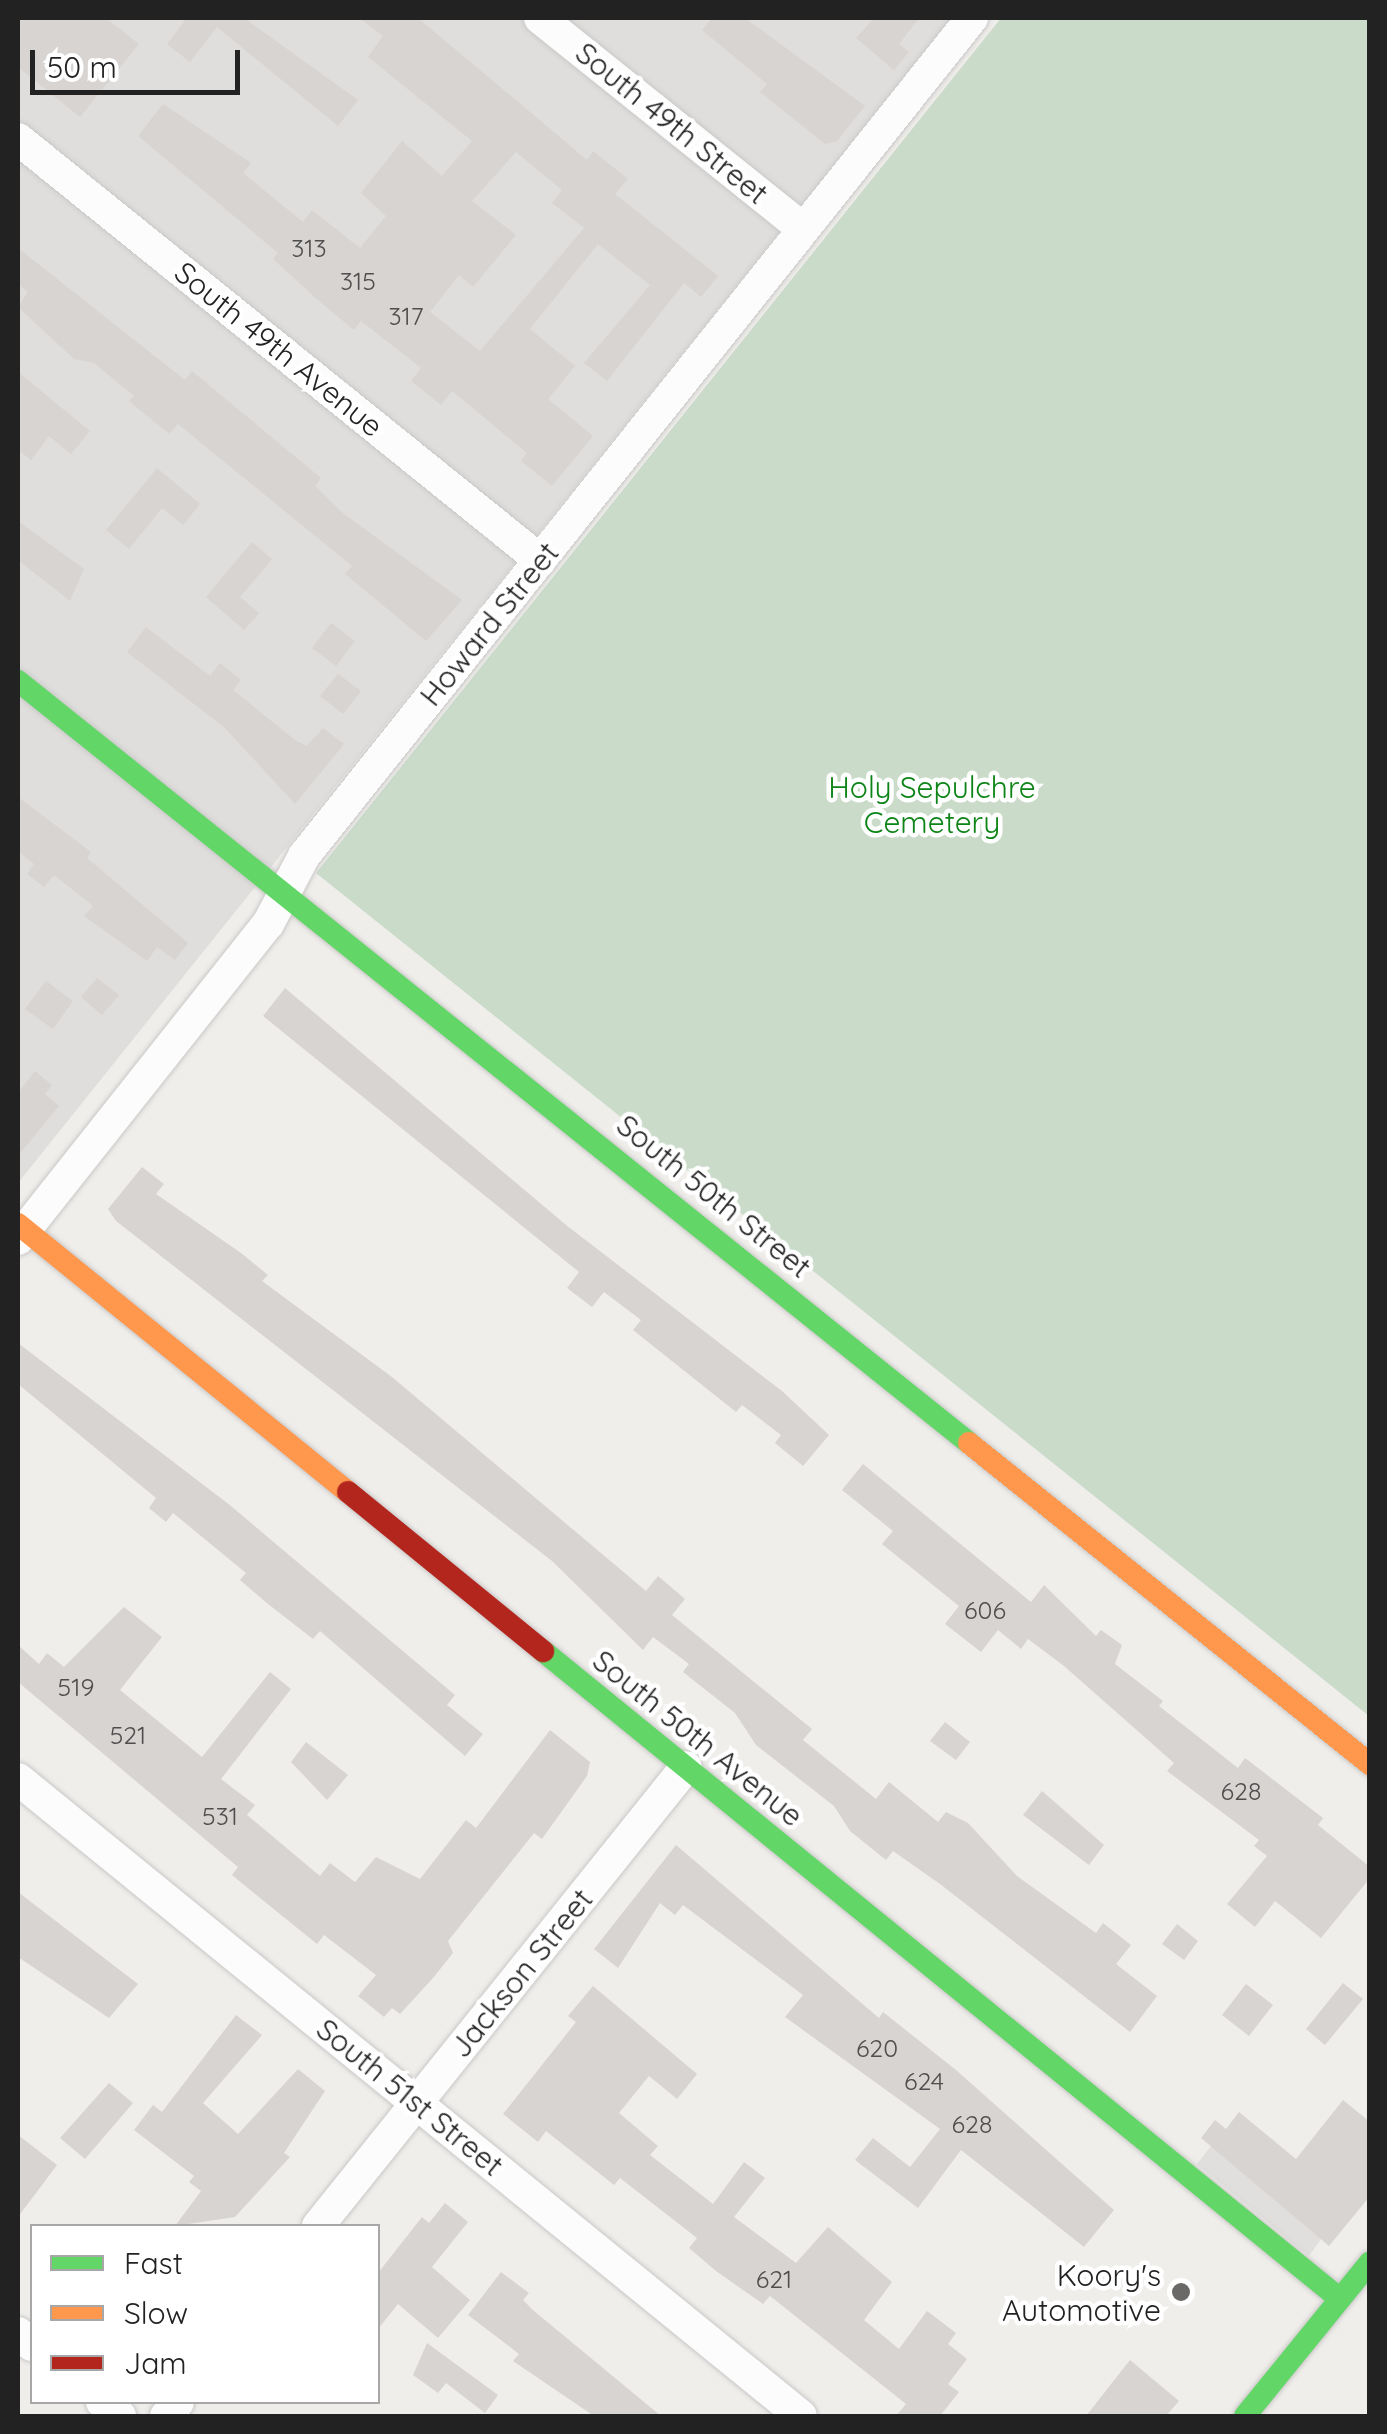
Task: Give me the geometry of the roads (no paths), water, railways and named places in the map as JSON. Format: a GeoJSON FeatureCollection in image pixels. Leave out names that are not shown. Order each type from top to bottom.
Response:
{"type":"FeatureCollection","features":[{"type":"Feature","properties":{"kind":"main road","name":"South 50th Street"},"geometry":{"type":"LineString","coordinates":[[18,681],[1370,1764]]}},
{"type":"Feature","properties":{"kind":"main road","name":"South 50th Avenue"},"geometry":{"type":"LineString","coordinates":[[20,1231],[1340,2299]]}},
{"type":"Feature","properties":{"kind":"main road"},"geometry":{"type":"LineString","coordinates":[[1245,2416],[1370,2262]]}},
{"type":"Feature","properties":{"kind":"street","name":"South 49th Street"},"geometry":{"type":"LineString","coordinates":[[540,18],[803,229]]}},
{"type":"Feature","properties":{"kind":"street","name":"Howard Street"},"geometry":{"type":"LineString","coordinates":[[20,1231],[268,924],[304,856],[972,18]]}},
{"type":"Feature","properties":{"kind":"street","name":"South 49th Avenue"},"geometry":{"type":"LineString","coordinates":[[18,139],[540,560]]}},
{"type":"Feature","properties":{"kind":"street","name":"Jackson Street"},"geometry":{"type":"LineString","coordinates":[[320,2224],[686,1767]]}},
{"type":"Feature","properties":{"kind":"street","name":"South 51st Street"},"geometry":{"type":"LineString","coordinates":[[18,1778],[800,2416]]}},
{"type":"Feature","properties":{"kind":"place","name":"Koory's Automotive"},"geometry":{"type":"Point","coordinates":[1181,2292]}},
{"type":"Feature","properties":{"kind":"park label","name":"Holy Sepulchre Cemetery"},"geometry":{"type":"Point","coordinates":[932,804]}}]}
